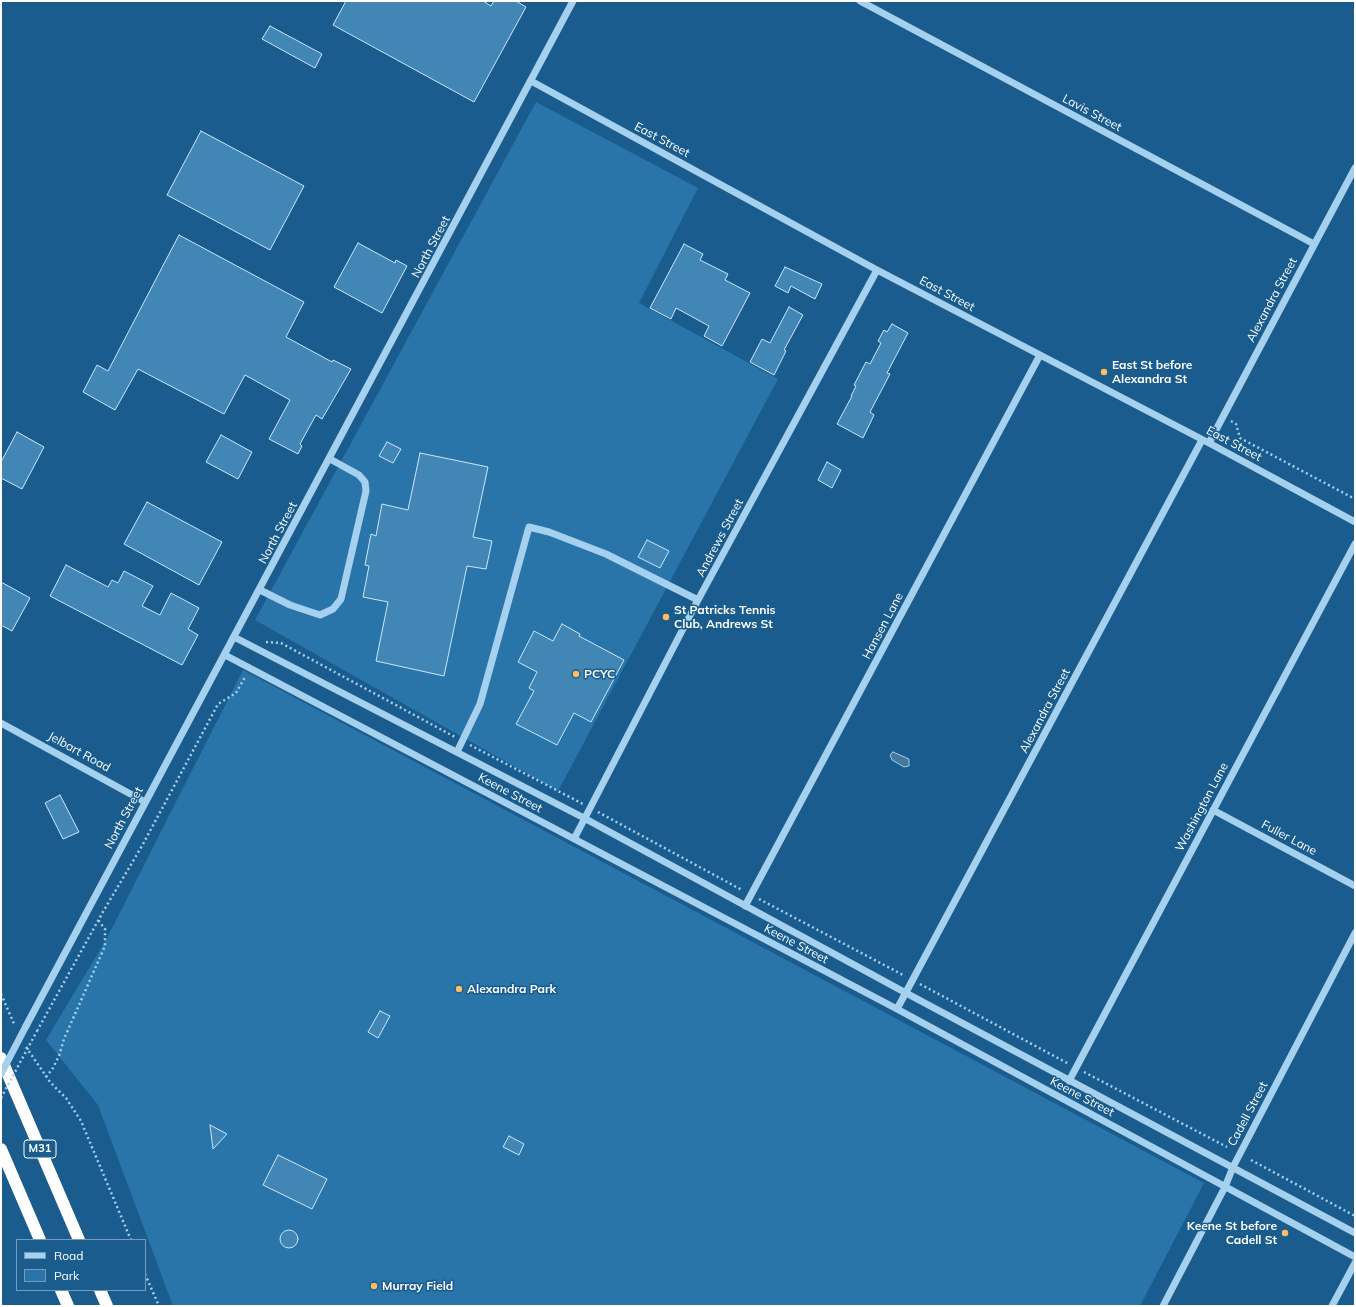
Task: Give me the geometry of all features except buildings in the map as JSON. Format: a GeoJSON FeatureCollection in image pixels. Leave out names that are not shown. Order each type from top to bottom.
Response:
{"type":"FeatureCollection","features":[{"type":"Feature","properties":{"kind":"highway","name":"M31"},"geometry":{"type":"LineString","coordinates":[[1,1058],[79,1239]]}},
{"type":"Feature","properties":{"kind":"highway","name":"M31"},"geometry":{"type":"LineString","coordinates":[[1,1149],[40,1239]]}},
{"type":"Feature","properties":{"kind":"highway"},"geometry":{"type":"LineString","coordinates":[[61,1291],[68,1306]]}},
{"type":"Feature","properties":{"kind":"highway"},"geometry":{"type":"LineString","coordinates":[[100,1291],[107,1306]]}},
{"type":"Feature","properties":{"kind":"street","name":"North Street"},"geometry":{"type":"LineString","coordinates":[[1,1074],[573,1]]}},
{"type":"Feature","properties":{"kind":"street","name":"Lavis Street"},"geometry":{"type":"LineString","coordinates":[[860,1],[1314,244]]}},
{"type":"Feature","properties":{"kind":"street","name":"East Street"},"geometry":{"type":"LineString","coordinates":[[531,81],[877,270],[1209,443],[1355,522]]}},
{"type":"Feature","properties":{"kind":"street","name":"Alexandra Street"},"geometry":{"type":"LineString","coordinates":[[1209,443],[1355,168]]}},
{"type":"Feature","properties":{"kind":"street","name":"Andrews Street"},"geometry":{"type":"LineString","coordinates":[[574,839],[698,600],[877,270]]}},
{"type":"Feature","properties":{"kind":"street","name":"Hansen Lane"},"geometry":{"type":"LineString","coordinates":[[745,906],[1040,355]]}},
{"type":"Feature","properties":{"kind":"street","name":"Alexandra Street"},"geometry":{"type":"LineString","coordinates":[[897,1009],[1202,440]]}},
{"type":"Feature","properties":{"kind":"street"},"geometry":{"type":"LineString","coordinates":[[260,590],[290,605],[320,615],[333,609],[341,599],[366,491],[365,482],[359,475],[330,459]]}},
{"type":"Feature","properties":{"kind":"street"},"geometry":{"type":"LineString","coordinates":[[457,752],[480,704],[529,527],[549,532],[606,554],[698,600]]}},
{"type":"Feature","properties":{"kind":"street","name":"Washington Lane"},"geometry":{"type":"LineString","coordinates":[[1069,1081],[1355,544]]}},
{"type":"Feature","properties":{"kind":"street","name":"Keene Street"},"geometry":{"type":"LineString","coordinates":[[234,637],[584,818],[1069,1081],[1355,1233]]}},
{"type":"Feature","properties":{"kind":"street","name":"Keene Street"},"geometry":{"type":"LineString","coordinates":[[225,655],[897,1009],[1355,1257]]}},
{"type":"Feature","properties":{"kind":"street","name":"Jelbart Road"},"geometry":{"type":"LineString","coordinates":[[1,723],[145,802]]}},
{"type":"Feature","properties":{"kind":"street","name":"Fuller Lane"},"geometry":{"type":"LineString","coordinates":[[1213,810],[1355,886]]}},
{"type":"Feature","properties":{"kind":"street","name":"Cadell Street"},"geometry":{"type":"LineString","coordinates":[[1163,1306],[1225,1187],[1233,1167],[1355,933]]}},
{"type":"Feature","properties":{"kind":"street"},"geometry":{"type":"LineString","coordinates":[[1332,1306],[1355,1263]]}},
{"type":"Feature","properties":{"kind":"path"},"geometry":{"type":"LineString","coordinates":[[1223,416],[1236,424],[1240,438],[1355,499]]}},
{"type":"Feature","properties":{"kind":"path"},"geometry":{"type":"LineString","coordinates":[[1,1098],[36,1031],[98,920],[142,846],[218,704],[236,693],[245,677]]}},
{"type":"Feature","properties":{"kind":"path"},"geometry":{"type":"LineString","coordinates":[[46,1077],[53,1068],[59,1056],[64,1039],[105,946],[105,929],[98,920],[87,913]]}},
{"type":"Feature","properties":{"kind":"path"},"geometry":{"type":"LineString","coordinates":[[1,994],[18,1031]]}},
{"type":"Feature","properties":{"kind":"path"},"geometry":{"type":"LineString","coordinates":[[25,1045],[46,1077],[66,1098],[80,1120],[131,1239]]}},
{"type":"Feature","properties":{"kind":"path"},"geometry":{"type":"LineString","coordinates":[[1251,1160],[1355,1216]]}},
{"type":"Feature","properties":{"kind":"path"},"geometry":{"type":"LineString","coordinates":[[146,1276],[159,1306]]}},
{"type":"Feature","properties":{"kind":"green space"},"geometry":{"type":"Polygon","coordinates":[[[536,102],[698,188],[639,303],[778,379],[558,791],[255,620],[536,102]]]}},
{"type":"Feature","properties":{"kind":"green space","name":"Alexandra Park"},"geometry":{"type":"Polygon","coordinates":[[[243,670],[1204,1183],[1140,1306],[173,1306],[98,1105],[46,1040],[107,938],[243,670]]]}},
{"type":"Feature","properties":{"kind":"shaded area"},"geometry":{"type":"Polygon","coordinates":[[[893,752],[909,759],[909,766],[904,767],[892,760],[890,755],[893,752]]]}},
{"type":"Feature","properties":{"kind":"place","name":"East St before Alexandra St"},"geometry":{"type":"Point","coordinates":[1104,372]}},
{"type":"Feature","properties":{"kind":"place","name":"St Patricks Tennis Club, Andrews St"},"geometry":{"type":"Point","coordinates":[666,617]}},
{"type":"Feature","properties":{"kind":"place","name":"PCYC"},"geometry":{"type":"Point","coordinates":[576,674]}},
{"type":"Feature","properties":{"kind":"place","name":"Alexandra Park"},"geometry":{"type":"Point","coordinates":[459,989]}},
{"type":"Feature","properties":{"kind":"place","name":"Keene St before Cadell St"},"geometry":{"type":"Point","coordinates":[1285,1233]}},
{"type":"Feature","properties":{"kind":"place","name":"Murray Field"},"geometry":{"type":"Point","coordinates":[374,1286]}}]}
